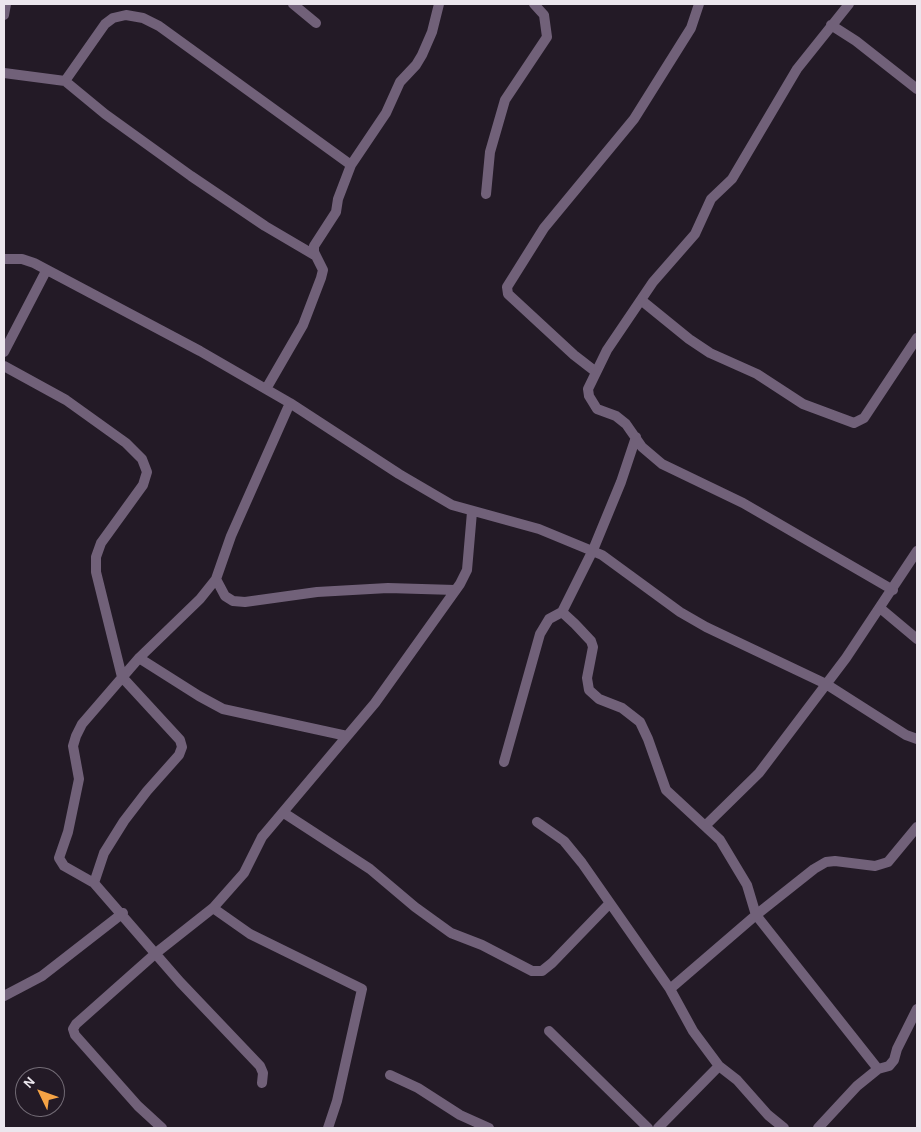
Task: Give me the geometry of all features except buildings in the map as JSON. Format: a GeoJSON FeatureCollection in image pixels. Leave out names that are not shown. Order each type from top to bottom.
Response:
{"type":"FeatureCollection","features":[{"type":"Feature","properties":{"kind":"street"},"geometry":{"type":"LineString","coordinates":[[4,15],[6,4]]}},
{"type":"Feature","properties":{"kind":"street"},"geometry":{"type":"LineString","coordinates":[[293,4],[316,23]]}},
{"type":"Feature","properties":{"kind":"street"},"geometry":{"type":"LineString","coordinates":[[266,388],[302,325],[313,300],[323,270],[316,256],[314,246],[336,212],[338,199],[351,164],[386,114],[400,82],[416,65],[422,55],[432,32],[439,4]]}},
{"type":"Feature","properties":{"kind":"street"},"geometry":{"type":"LineString","coordinates":[[486,194],[490,152],[504,100],[547,36],[544,15],[534,4]]}},
{"type":"Feature","properties":{"kind":"street"},"geometry":{"type":"LineString","coordinates":[[596,372],[574,355],[508,294],[507,286],[544,228],[634,119],[691,28],[699,4]]}},
{"type":"Feature","properties":{"kind":"street"},"geometry":{"type":"LineString","coordinates":[[849,4],[797,69],[732,179],[706,205],[695,234],[669,261],[641,300],[600,361],[588,389],[590,401],[597,408],[616,416],[636,437],[651,457],[743,503],[893,590]]}},
{"type":"Feature","properties":{"kind":"street"},"geometry":{"type":"LineString","coordinates":[[66,81],[105,24],[113,18],[126,15],[143,18],[159,26],[351,164]]}},
{"type":"Feature","properties":{"kind":"street"},"geometry":{"type":"LineString","coordinates":[[831,25],[856,41],[917,89]]}},
{"type":"Feature","properties":{"kind":"street"},"geometry":{"type":"LineString","coordinates":[[4,73],[66,81],[105,114],[191,176],[316,256]]}},
{"type":"Feature","properties":{"kind":"street"},"geometry":{"type":"LineString","coordinates":[[4,259],[22,259],[34,263],[184,342],[266,388],[434,496],[472,512],[539,529],[593,550],[625,570],[680,612],[826,684],[906,735],[917,739]]}},
{"type":"Feature","properties":{"kind":"street"},"geometry":{"type":"LineString","coordinates":[[4,352],[46,271]]}},
{"type":"Feature","properties":{"kind":"street"},"geometry":{"type":"LineString","coordinates":[[641,300],[689,339],[710,353],[757,374],[803,404],[854,423],[864,418],[917,338]]}},
{"type":"Feature","properties":{"kind":"street"},"geometry":{"type":"LineString","coordinates":[[4,366],[66,400],[126,443],[142,459],[146,472],[143,485],[101,544],[96,557],[96,572],[102,604],[122,677],[180,740],[182,747],[179,755],[147,791],[124,821],[104,853],[94,883]]}},
{"type":"Feature","properties":{"kind":"street"},"geometry":{"type":"LineString","coordinates":[[262,1083],[263,1074],[260,1066],[156,953],[123,913],[94,883],[64,866],[58,858],[68,832],[78,779],[73,746],[82,724],[139,658],[200,599],[216,579],[231,536],[290,403]]}},
{"type":"Feature","properties":{"kind":"street"},"geometry":{"type":"LineString","coordinates":[[504,762],[540,634],[549,619],[562,612],[593,550],[622,482],[636,437]]}},
{"type":"Feature","properties":{"kind":"street"},"geometry":{"type":"LineString","coordinates":[[162,1128],[138,1106],[75,1035],[73,1029],[76,1024],[156,953],[213,908],[244,873],[262,837],[375,703],[455,590],[467,570],[472,512]]}},
{"type":"Feature","properties":{"kind":"street"},"geometry":{"type":"LineString","coordinates":[[706,825],[758,773],[826,684],[893,590],[917,551]]}},
{"type":"Feature","properties":{"kind":"street"},"geometry":{"type":"LineString","coordinates":[[216,579],[225,596],[233,601],[245,602],[317,592],[388,588],[455,590]]}},
{"type":"Feature","properties":{"kind":"street"},"geometry":{"type":"LineString","coordinates":[[880,608],[917,639]]}},
{"type":"Feature","properties":{"kind":"street"},"geometry":{"type":"LineString","coordinates":[[562,612],[576,624],[593,647],[587,678],[590,690],[599,698],[622,708],[640,722],[666,790],[720,840],[747,885],[756,915],[878,1069]]}},
{"type":"Feature","properties":{"kind":"street"},"geometry":{"type":"LineString","coordinates":[[139,658],[198,696],[223,708],[251,716],[347,736]]}},
{"type":"Feature","properties":{"kind":"street"},"geometry":{"type":"LineString","coordinates":[[284,813],[370,869],[415,907],[451,932],[482,944],[532,971],[542,971],[552,963],[609,904]]}},
{"type":"Feature","properties":{"kind":"street"},"geometry":{"type":"LineString","coordinates":[[537,822],[564,841],[582,863],[670,989],[693,1031],[718,1066],[737,1080],[768,1115],[784,1128]]}},
{"type":"Feature","properties":{"kind":"street"},"geometry":{"type":"LineString","coordinates":[[670,989],[756,915],[826,862],[875,866],[888,862],[917,826]]}},
{"type":"Feature","properties":{"kind":"street"},"geometry":{"type":"LineString","coordinates":[[213,908],[250,934],[362,989],[337,1101],[328,1128]]}},
{"type":"Feature","properties":{"kind":"street"},"geometry":{"type":"LineString","coordinates":[[4,996],[42,976],[123,913]]}},
{"type":"Feature","properties":{"kind":"street"},"geometry":{"type":"LineString","coordinates":[[818,1128],[857,1086],[878,1069],[889,1066],[894,1060],[897,1049],[917,1009]]}},
{"type":"Feature","properties":{"kind":"street"},"geometry":{"type":"LineString","coordinates":[[549,1031],[648,1128]]}},
{"type":"Feature","properties":{"kind":"street"},"geometry":{"type":"LineString","coordinates":[[658,1128],[718,1066]]}},
{"type":"Feature","properties":{"kind":"street"},"geometry":{"type":"LineString","coordinates":[[390,1075],[418,1088],[460,1115],[489,1128]]}}]}
